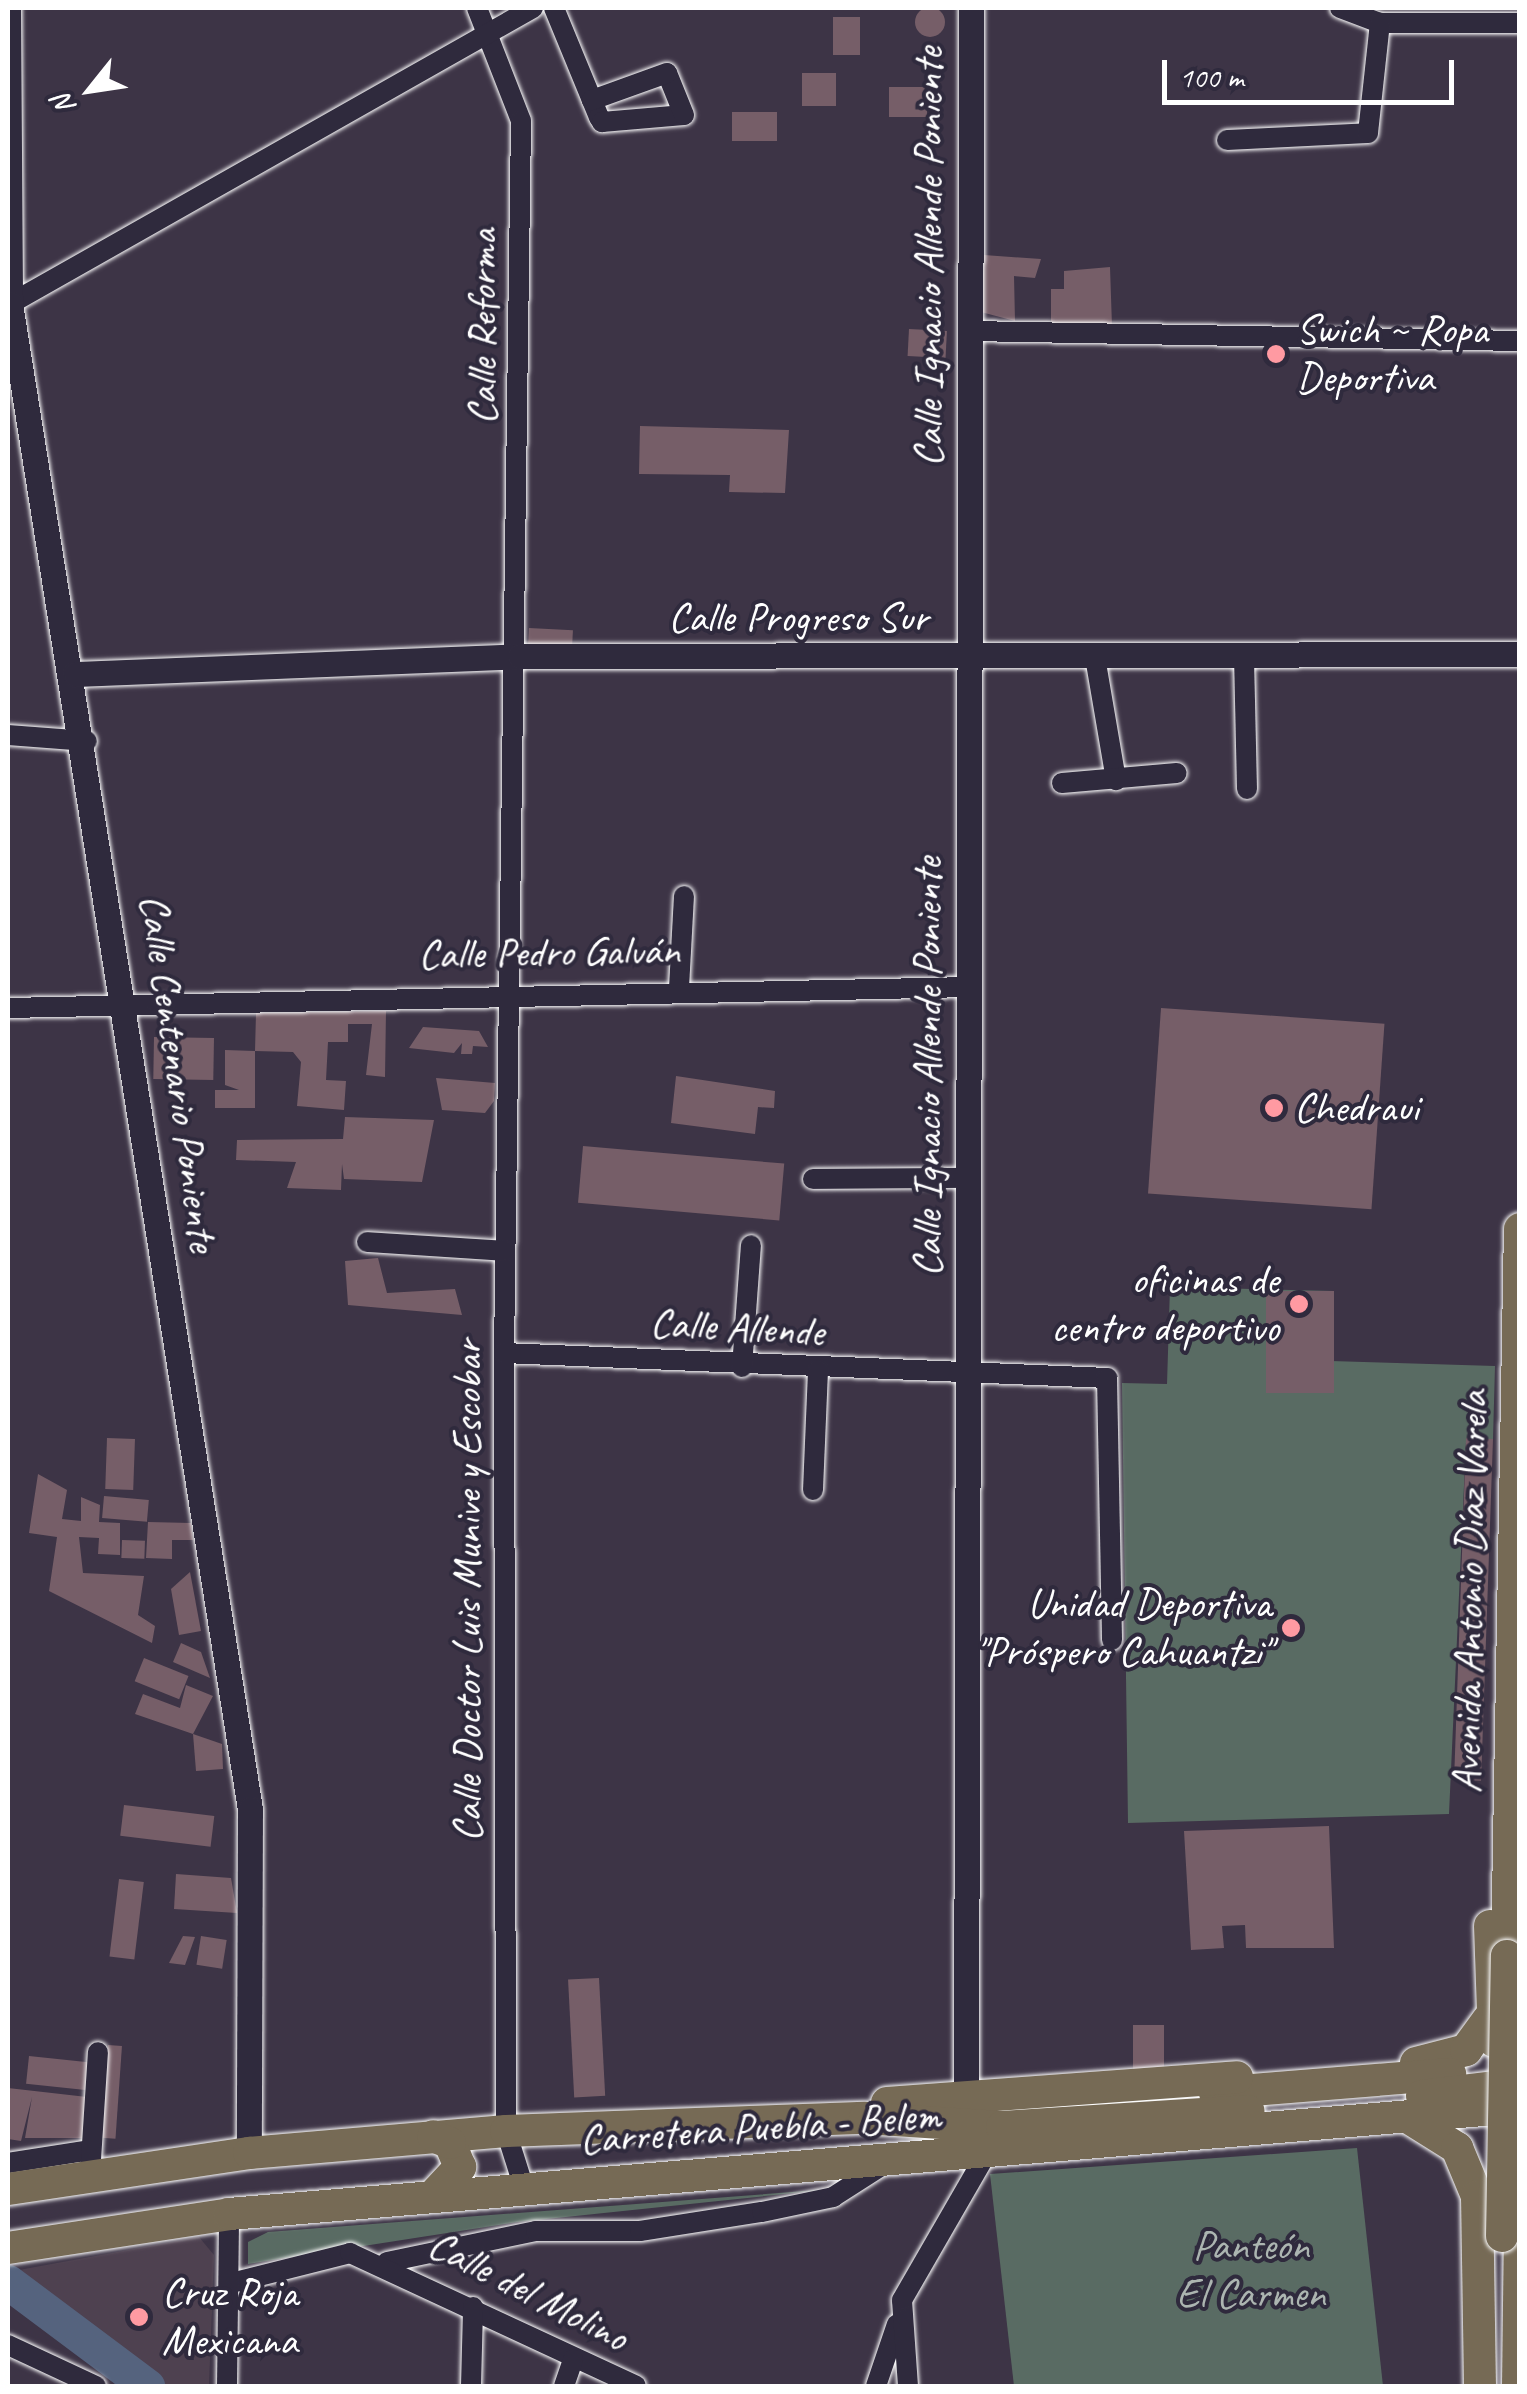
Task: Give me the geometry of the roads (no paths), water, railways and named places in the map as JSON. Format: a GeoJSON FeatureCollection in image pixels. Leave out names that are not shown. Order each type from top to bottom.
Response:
{"type":"FeatureCollection","features":[{"type":"Feature","properties":{"kind":"main road","name":"Avenida Antonio Díaz Varela"},"geometry":{"type":"LineString","coordinates":[[1505,1977],[1520,1229]]}},
{"type":"Feature","properties":{"kind":"main road"},"geometry":{"type":"LineString","coordinates":[[737,2170],[966,2112],[1447,2058],[1474,2044],[1505,1977]]}},
{"type":"Feature","properties":{"kind":"main road"},"geometry":{"type":"LineString","coordinates":[[1498,2386],[1506,2237],[1505,1977]]}},
{"type":"Feature","properties":{"kind":"main road"},"geometry":{"type":"LineString","coordinates":[[1488,2020],[1509,2080]]}},
{"type":"Feature","properties":{"kind":"main road"},"geometry":{"type":"LineString","coordinates":[[1447,2058],[1509,2080]]}},
{"type":"Feature","properties":{"kind":"main road","name":"Carretera Puebla - Belem"},"geometry":{"type":"LineString","coordinates":[[8,2248],[229,2214],[1406,2118],[1509,2080]]}},
{"type":"Feature","properties":{"kind":"main road"},"geometry":{"type":"LineString","coordinates":[[966,2112],[1509,2080]]}},
{"type":"Feature","properties":{"kind":"main road","name":"Carretera Puebla - Belem"},"geometry":{"type":"LineString","coordinates":[[8,2189],[90,2162],[506,2131],[966,2112]]}},
{"type":"Feature","properties":{"kind":"main road"},"geometry":{"type":"LineString","coordinates":[[1406,2118],[1437,2131],[1464,2159],[1506,2237],[1518,2386]]}},
{"type":"Feature","properties":{"kind":"main road"},"geometry":{"type":"LineString","coordinates":[[538,2187],[532,2157],[551,2130]]}},
{"type":"Feature","properties":{"kind":"main road"},"geometry":{"type":"LineString","coordinates":[[432,2196],[460,2167],[450,2143],[433,2136]]}},
{"type":"Feature","properties":{"kind":"main road"},"geometry":{"type":"LineString","coordinates":[[1480,2386],[1506,2237],[1520,2188]]}},
{"type":"Feature","properties":{"kind":"street","name":"Calle Centenario Poniente"},"geometry":{"type":"LineString","coordinates":[[8,8],[9,305],[87,741],[250,1809],[248,2152]]}},
{"type":"Feature","properties":{"kind":"street","name":"Calle Reforma"},"geometry":{"type":"LineString","coordinates":[[477,8],[490,32],[521,121],[520,656],[508,990]]}},
{"type":"Feature","properties":{"kind":"street"},"geometry":{"type":"LineString","coordinates":[[9,305],[533,8]]}},
{"type":"Feature","properties":{"kind":"street"},"geometry":{"type":"LineString","coordinates":[[554,8],[592,100]]}},
{"type":"Feature","properties":{"kind":"street","name":"Calle Ignacio Allende Poniente"},"geometry":{"type":"LineString","coordinates":[[966,2112],[971,8]]}},
{"type":"Feature","properties":{"kind":"street"},"geometry":{"type":"LineString","coordinates":[[1340,8],[1380,23],[1520,23]]}},
{"type":"Feature","properties":{"kind":"street"},"geometry":{"type":"LineString","coordinates":[[1227,140],[1368,133],[1380,23]]}},
{"type":"Feature","properties":{"kind":"street"},"geometry":{"type":"LineString","coordinates":[[969,332],[1520,341]]}},
{"type":"Feature","properties":{"kind":"street","name":"Calle Progreso Sur"},"geometry":{"type":"LineString","coordinates":[[76,674],[520,656],[967,659],[1520,654]]}},
{"type":"Feature","properties":{"kind":"street"},"geometry":{"type":"LineString","coordinates":[[1095,657],[1116,780]]}},
{"type":"Feature","properties":{"kind":"street"},"geometry":{"type":"LineString","coordinates":[[1244,657],[1247,788]]}},
{"type":"Feature","properties":{"kind":"street"},"geometry":{"type":"LineString","coordinates":[[8,735],[87,741]]}},
{"type":"Feature","properties":{"kind":"street"},"geometry":{"type":"LineString","coordinates":[[1062,783],[1177,773]]}},
{"type":"Feature","properties":{"kind":"street"},"geometry":{"type":"LineString","coordinates":[[680,988],[684,896]]}},
{"type":"Feature","properties":{"kind":"street","name":"Calle Pedro Galván"},"geometry":{"type":"LineString","coordinates":[[8,1008],[508,990],[971,986]]}},
{"type":"Feature","properties":{"kind":"street","name":"Calle Doctor Luis Munive y Escobar"},"geometry":{"type":"LineString","coordinates":[[508,990],[504,1353],[506,2131],[538,2187]]}},
{"type":"Feature","properties":{"kind":"street"},"geometry":{"type":"LineString","coordinates":[[813,1179],[969,1178]]}},
{"type":"Feature","properties":{"kind":"street"},"geometry":{"type":"LineString","coordinates":[[367,1242],[506,1251]]}},
{"type":"Feature","properties":{"kind":"street"},"geometry":{"type":"LineString","coordinates":[[742,1368],[751,1245]]}},
{"type":"Feature","properties":{"kind":"street","name":"Calle Allende"},"geometry":{"type":"LineString","coordinates":[[504,1353],[742,1368],[1107,1378],[1112,1640]]}},
{"type":"Feature","properties":{"kind":"street"},"geometry":{"type":"LineString","coordinates":[[814,1490],[818,1370]]}},
{"type":"Feature","properties":{"kind":"street"},"geometry":{"type":"LineString","coordinates":[[8,2163],[90,2162],[98,2052]]}},
{"type":"Feature","properties":{"kind":"street"},"geometry":{"type":"LineString","coordinates":[[876,2386],[899,2318],[987,2153]]}},
{"type":"Feature","properties":{"kind":"street","name":"Calle del Molino"},"geometry":{"type":"LineString","coordinates":[[387,2262],[536,2231],[640,2231],[833,2198],[886,2163]]}},
{"type":"Feature","properties":{"kind":"street"},"geometry":{"type":"LineString","coordinates":[[227,2386],[229,2214]]}},
{"type":"Feature","properties":{"kind":"street","name":"Calle del Molino"},"geometry":{"type":"LineString","coordinates":[[231,2283],[350,2253],[387,2262],[573,2360],[636,2386]]}},
{"type":"Feature","properties":{"kind":"street"},"geometry":{"type":"LineString","coordinates":[[472,2386],[473,2307]]}},
{"type":"Feature","properties":{"kind":"street"},"geometry":{"type":"LineString","coordinates":[[899,2318],[908,2386]]}},
{"type":"Feature","properties":{"kind":"street"},"geometry":{"type":"LineString","coordinates":[[8,2346],[92,2385]]}},
{"type":"Feature","properties":{"kind":"street"},"geometry":{"type":"LineString","coordinates":[[564,2386],[573,2360]]}},
{"type":"Feature","properties":{"kind":"waterway"},"geometry":{"type":"LineString","coordinates":[[8,2282],[147,2386]]}},
{"type":"Feature","properties":{"kind":"place","name":"Swich ~ Ropa Deportiva"},"geometry":{"type":"Point","coordinates":[1276,354]}},
{"type":"Feature","properties":{"kind":"place","name":"Chedraui"},"geometry":{"type":"Point","coordinates":[1274,1108]}},
{"type":"Feature","properties":{"kind":"place","name":"oficinas de centro deportivo"},"geometry":{"type":"Point","coordinates":[1299,1304]}},
{"type":"Feature","properties":{"kind":"place","name":"Unidad Deportiva \"Próspero Cahuantzi\""},"geometry":{"type":"Point","coordinates":[1291,1628]}},
{"type":"Feature","properties":{"kind":"place","name":"Cruz Roja Mexicana"},"geometry":{"type":"Point","coordinates":[139,2317]}},
{"type":"Feature","properties":{"kind":"park label","name":"Panteón El Carmen"},"geometry":{"type":"Point","coordinates":[1251,2270]}}]}
